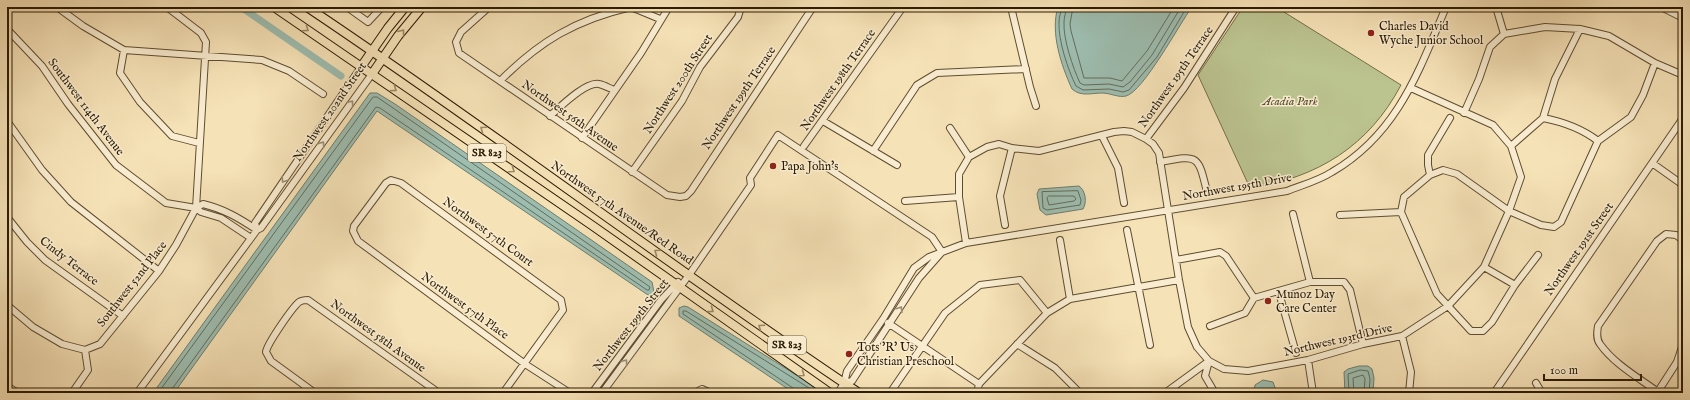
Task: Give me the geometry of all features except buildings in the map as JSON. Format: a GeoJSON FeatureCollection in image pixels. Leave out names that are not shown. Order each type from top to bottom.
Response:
{"type":"FeatureCollection","features":[{"type":"Feature","properties":{"kind":"main road","name":"SR 823"},"geometry":{"type":"LineString","coordinates":[[274,7],[677,285],[830,393]]}},
{"type":"Feature","properties":{"kind":"main road","name":"SR 823"},"geometry":{"type":"LineString","coordinates":[[307,7],[372,51]]}},
{"type":"Feature","properties":{"kind":"main road","name":"Northwest 202nd Street"},"geometry":{"type":"LineString","coordinates":[[362,67],[405,7]]}},
{"type":"Feature","properties":{"kind":"main road","name":"Northwest 202nd Street"},"geometry":{"type":"LineString","coordinates":[[372,74],[402,31],[422,7]]}},
{"type":"Feature","properties":{"kind":"main road","name":"Northwest 57th Avenue/Red Road"},"geometry":{"type":"LineString","coordinates":[[372,51],[761,327],[859,393]]}},
{"type":"Feature","properties":{"kind":"street"},"geometry":{"type":"LineString","coordinates":[[57,7],[83,26],[124,50],[262,60],[289,70],[323,94]]}},
{"type":"Feature","properties":{"kind":"street","name":"Southwest 52nd Place"},"geometry":{"type":"LineString","coordinates":[[85,350],[100,344],[159,271],[176,245],[196,208],[206,42],[201,33],[167,7]]}},
{"type":"Feature","properties":{"kind":"street"},"geometry":{"type":"LineString","coordinates":[[347,7],[368,22],[382,7]]}},
{"type":"Feature","properties":{"kind":"street","name":"Northwest 56th Avenue"},"geometry":{"type":"LineString","coordinates":[[489,7],[461,32],[456,42],[459,53],[667,195],[680,197]]}},
{"type":"Feature","properties":{"kind":"street"},"geometry":{"type":"LineString","coordinates":[[500,81],[523,58],[566,29],[603,14],[631,7],[660,19]]}},
{"type":"Feature","properties":{"kind":"street"},"geometry":{"type":"LineString","coordinates":[[582,138],[641,52],[660,19],[669,7]]}},
{"type":"Feature","properties":{"kind":"street","name":"Northwest 200th Street"},"geometry":{"type":"LineString","coordinates":[[632,172],[682,101],[700,67],[738,17],[741,7]]}},
{"type":"Feature","properties":{"kind":"street","name":"Northwest 199th Terrace"},"geometry":{"type":"LineString","coordinates":[[680,197],[686,196],[691,191],[814,7]]}},
{"type":"Feature","properties":{"kind":"street","name":"Northwest 198th Terrace"},"geometry":{"type":"LineString","coordinates":[[804,146],[903,7]]}},
{"type":"Feature","properties":{"kind":"street"},"geometry":{"type":"LineString","coordinates":[[949,7],[984,7]]}},
{"type":"Feature","properties":{"kind":"street"},"geometry":{"type":"LineString","coordinates":[[1011,7],[1036,106]]}},
{"type":"Feature","properties":{"kind":"street","name":"Northwest 195th Terrace"},"geometry":{"type":"LineString","coordinates":[[1146,139],[1184,88],[1236,7]]}},
{"type":"Feature","properties":{"kind":"street","name":"Northwest 195th Drive"},"geometry":{"type":"LineString","coordinates":[[838,393],[844,383],[847,371],[883,319],[914,268],[929,257],[966,243],[1287,191],[1332,172],[1372,141],[1400,107],[1411,88],[1446,7]]}},
{"type":"Feature","properties":{"kind":"street"},"geometry":{"type":"LineString","coordinates":[[1496,7],[1504,34]]}},
{"type":"Feature","properties":{"kind":"street"},"geometry":{"type":"LineString","coordinates":[[1661,7],[1683,18]]}},
{"type":"Feature","properties":{"kind":"street"},"geometry":{"type":"LineString","coordinates":[[1464,113],[1479,79],[1490,47],[1504,34],[1545,27],[1580,29],[1609,36],[1655,63],[1683,75]]}},
{"type":"Feature","properties":{"kind":"street","name":"Southwest 114th Avenue"},"geometry":{"type":"LineString","coordinates":[[7,29],[42,66],[68,104],[116,165],[166,203],[196,208],[201,212],[213,215],[226,222],[251,238]]}},
{"type":"Feature","properties":{"kind":"street"},"geometry":{"type":"LineString","coordinates":[[1411,88],[1493,125],[1511,146],[1543,118],[1555,79],[1580,29]]}},
{"type":"Feature","properties":{"kind":"street"},"geometry":{"type":"LineString","coordinates":[[124,50],[120,73],[140,102],[172,136],[200,144]]}},
{"type":"Feature","properties":{"kind":"street"},"geometry":{"type":"LineString","coordinates":[[1538,255],[1515,285],[1492,322],[1482,331],[1471,331],[1437,294],[1401,212],[1404,196],[1430,175],[1443,170],[1457,174],[1509,211],[1541,224],[1554,227],[1561,222],[1598,141],[1631,117],[1643,95],[1655,63]]}},
{"type":"Feature","properties":{"kind":"street","name":"Northwest 202nd Street"},"geometry":{"type":"LineString","coordinates":[[256,230],[255,224],[362,67]]}},
{"type":"Feature","properties":{"kind":"street"},"geometry":{"type":"LineString","coordinates":[[873,151],[917,85],[937,73],[1026,69]]}},
{"type":"Feature","properties":{"kind":"street","name":"Northwest 202nd Street"},"geometry":{"type":"LineString","coordinates":[[137,393],[256,230],[262,228],[372,74]]}},
{"type":"Feature","properties":{"kind":"street"},"geometry":{"type":"LineString","coordinates":[[550,116],[569,99],[594,84],[599,83],[614,90]]}},
{"type":"Feature","properties":{"kind":"street"},"geometry":{"type":"LineString","coordinates":[[1430,175],[1428,155],[1450,118]]}},
{"type":"Feature","properties":{"kind":"street"},"geometry":{"type":"LineString","coordinates":[[1543,118],[1562,122],[1585,131],[1598,141]]}},
{"type":"Feature","properties":{"kind":"street","name":"Northwest 191st Street"},"geometry":{"type":"LineString","coordinates":[[1494,393],[1683,118]]}},
{"type":"Feature","properties":{"kind":"street"},"geometry":{"type":"LineString","coordinates":[[7,121],[42,170],[71,202],[159,271]]}},
{"type":"Feature","properties":{"kind":"street"},"geometry":{"type":"LineString","coordinates":[[823,121],[896,165]]}},
{"type":"Feature","properties":{"kind":"street"},"geometry":{"type":"LineString","coordinates":[[950,128],[969,157]]}},
{"type":"Feature","properties":{"kind":"street"},"geometry":{"type":"LineString","coordinates":[[966,243],[959,197],[959,174],[969,157],[987,147],[999,144],[1012,148],[1039,152],[1124,131],[1132,132],[1153,144],[1158,153],[1178,280],[1188,328],[1197,347],[1209,361]]}},
{"type":"Feature","properties":{"kind":"street","name":"Northwest 199th Street"},"geometry":{"type":"LineString","coordinates":[[592,393],[661,300],[689,275],[751,185],[750,178],[778,135],[932,237],[942,252]]}},
{"type":"Feature","properties":{"kind":"street"},"geometry":{"type":"LineString","coordinates":[[1102,136],[1118,168],[1124,203]]}},
{"type":"Feature","properties":{"kind":"street","name":"Northwest 193rd Drive"},"geometry":{"type":"LineString","coordinates":[[1209,361],[1224,369],[1248,371],[1308,360],[1363,344],[1402,336],[1448,306],[1484,267],[1509,211],[1521,177],[1511,146]]}},
{"type":"Feature","properties":{"kind":"street"},"geometry":{"type":"LineString","coordinates":[[1004,225],[1000,196],[1012,148]]}},
{"type":"Feature","properties":{"kind":"street"},"geometry":{"type":"LineString","coordinates":[[1160,162],[1186,157],[1193,159],[1201,166],[1207,192]]}},
{"type":"Feature","properties":{"kind":"street"},"geometry":{"type":"LineString","coordinates":[[1652,163],[1683,185]]}},
{"type":"Feature","properties":{"kind":"street","name":"Northwest 57th Court"},"geometry":{"type":"LineString","coordinates":[[353,231],[357,220],[381,188],[391,180],[401,183],[561,300],[563,310],[525,364]]}},
{"type":"Feature","properties":{"kind":"street"},"geometry":{"type":"LineString","coordinates":[[905,201],[959,197]]}},
{"type":"Feature","properties":{"kind":"street","name":"Southwest 114th Avenue"},"geometry":{"type":"LineString","coordinates":[[196,208],[203,204],[216,207],[232,214],[256,230]]}},
{"type":"Feature","properties":{"kind":"street"},"geometry":{"type":"LineString","coordinates":[[213,215],[216,207]]}},
{"type":"Feature","properties":{"kind":"street"},"geometry":{"type":"LineString","coordinates":[[1340,215],[1401,212]]}},
{"type":"Feature","properties":{"kind":"street"},"geometry":{"type":"LineString","coordinates":[[226,222],[232,214]]}},
{"type":"Feature","properties":{"kind":"street"},"geometry":{"type":"LineString","coordinates":[[1293,214],[1310,282]]}},
{"type":"Feature","properties":{"kind":"street","name":"Cindy Terrace"},"geometry":{"type":"LineString","coordinates":[[7,217],[27,242],[45,260],[122,316]]}},
{"type":"Feature","properties":{"kind":"street"},"geometry":{"type":"LineString","coordinates":[[1127,230],[1150,345]]}},
{"type":"Feature","properties":{"kind":"street","name":"Northwest 57th Place"},"geometry":{"type":"LineString","coordinates":[[353,231],[358,241],[525,364],[570,393]]}},
{"type":"Feature","properties":{"kind":"street"},"geometry":{"type":"LineString","coordinates":[[1683,240],[1676,235],[1666,234],[1657,241],[1598,326],[1597,333],[1599,343],[1619,364],[1658,392],[1676,362],[1683,344]]}},
{"type":"Feature","properties":{"kind":"street"},"geometry":{"type":"LineString","coordinates":[[1060,240],[1070,299]]}},
{"type":"Feature","properties":{"kind":"street","name":"Northwest 195th Drive"},"geometry":{"type":"LineString","coordinates":[[844,383],[852,381],[920,278],[942,252]]}},
{"type":"Feature","properties":{"kind":"street"},"geometry":{"type":"LineString","coordinates":[[1176,260],[1195,255],[1220,252],[1226,256],[1254,298]]}},
{"type":"Feature","properties":{"kind":"street"},"geometry":{"type":"LineString","coordinates":[[1484,267],[1515,285]]}},
{"type":"Feature","properties":{"kind":"street"},"geometry":{"type":"LineString","coordinates":[[890,393],[922,344],[945,313],[980,285],[1020,280],[1047,313]]}},
{"type":"Feature","properties":{"kind":"street"},"geometry":{"type":"LineString","coordinates":[[977,393],[980,384],[1047,313],[1070,299],[1178,280]]}},
{"type":"Feature","properties":{"kind":"street"},"geometry":{"type":"LineString","coordinates":[[1210,326],[1245,313],[1254,298],[1279,293],[1310,282],[1344,282],[1350,290],[1363,344]]}},
{"type":"Feature","properties":{"kind":"street","name":"Northwest 199th Street"},"geometry":{"type":"LineString","coordinates":[[602,393],[677,285]]}},
{"type":"Feature","properties":{"kind":"street"},"geometry":{"type":"LineString","coordinates":[[1279,293],[1296,353]]}},
{"type":"Feature","properties":{"kind":"street","name":"Northwest 58th Avenue"},"geometry":{"type":"LineString","coordinates":[[314,393],[270,361],[266,352],[270,343],[295,307],[303,300],[312,302],[439,393]]}},
{"type":"Feature","properties":{"kind":"street"},"geometry":{"type":"LineString","coordinates":[[7,305],[33,327],[62,344],[85,350],[88,370],[72,393]]}},
{"type":"Feature","properties":{"kind":"street"},"geometry":{"type":"LineString","coordinates":[[883,319],[980,384]]}},
{"type":"Feature","properties":{"kind":"street"},"geometry":{"type":"LineString","coordinates":[[1402,336],[1411,372],[1409,393]]}},
{"type":"Feature","properties":{"kind":"street"},"geometry":{"type":"LineString","coordinates":[[1017,344],[1055,368],[1077,390],[1078,393]]}},
{"type":"Feature","properties":{"kind":"street"},"geometry":{"type":"LineString","coordinates":[[1308,360],[1313,393]]}},
{"type":"Feature","properties":{"kind":"street"},"geometry":{"type":"LineString","coordinates":[[1165,393],[1209,361]]}},
{"type":"Feature","properties":{"kind":"street"},"geometry":{"type":"LineString","coordinates":[[1209,361],[1205,376],[1215,393]]}},
{"type":"Feature","properties":{"kind":"street"},"geometry":{"type":"LineString","coordinates":[[503,393],[525,364]]}},
{"type":"Feature","properties":{"kind":"street"},"geometry":{"type":"LineString","coordinates":[[1536,383],[1542,393]]}},
{"type":"Feature","properties":{"kind":"street"},"geometry":{"type":"LineString","coordinates":[[7,386],[18,393]]}},
{"type":"Feature","properties":{"kind":"street"},"geometry":{"type":"LineString","coordinates":[[696,391],[711,393]]}},
{"type":"Feature","properties":{"kind":"green space","name":"Acadia Park"},"geometry":{"type":"Polygon","coordinates":[[[1243,7],[1276,7],[1401,85],[1388,107],[1373,125],[1357,142],[1339,156],[1319,167],[1297,176],[1250,188],[1198,75],[1243,7]]]}},
{"type":"Feature","properties":{"kind":"water"},"geometry":{"type":"Polygon","coordinates":[[[1058,7],[1192,7],[1142,83],[1133,92],[1126,96],[1117,96],[1102,93],[1083,94],[1072,89],[1064,70],[1056,38],[1055,27],[1058,7]]]}},
{"type":"Feature","properties":{"kind":"water"},"geometry":{"type":"Polygon","coordinates":[[[370,93],[377,93],[395,104],[652,282],[654,292],[651,295],[648,295],[377,111],[174,393],[153,393],[370,93]]]}},
{"type":"Feature","properties":{"kind":"water"},"geometry":{"type":"Polygon","coordinates":[[[1079,186],[1085,197],[1083,209],[1046,215],[1040,210],[1037,194],[1039,189],[1079,186]]]}},
{"type":"Feature","properties":{"kind":"water"},"geometry":{"type":"Polygon","coordinates":[[[684,306],[688,307],[825,393],[794,393],[679,316],[679,308],[684,306]]]}},
{"type":"Feature","properties":{"kind":"water"},"geometry":{"type":"Polygon","coordinates":[[[1359,366],[1368,366],[1372,369],[1374,378],[1373,393],[1345,393],[1344,372],[1348,369],[1359,366]]]}},
{"type":"Feature","properties":{"kind":"water"},"geometry":{"type":"Polygon","coordinates":[[[1263,380],[1273,382],[1277,393],[1254,393],[1255,385],[1263,380]]]}},
{"type":"Feature","properties":{"kind":"waterway"},"geometry":{"type":"LineString","coordinates":[[241,7],[341,76]]}},
{"type":"Feature","properties":{"kind":"place","name":"Charles David Wyche Junior School"},"geometry":{"type":"Point","coordinates":[1371,33]}},
{"type":"Feature","properties":{"kind":"place","name":"Papa John's"},"geometry":{"type":"Point","coordinates":[773,166]}},
{"type":"Feature","properties":{"kind":"place","name":"Munoz Day Care Center"},"geometry":{"type":"Point","coordinates":[1268,301]}},
{"type":"Feature","properties":{"kind":"place","name":"Tots 'R' Us Christian Preschool"},"geometry":{"type":"Point","coordinates":[849,354]}}]}
